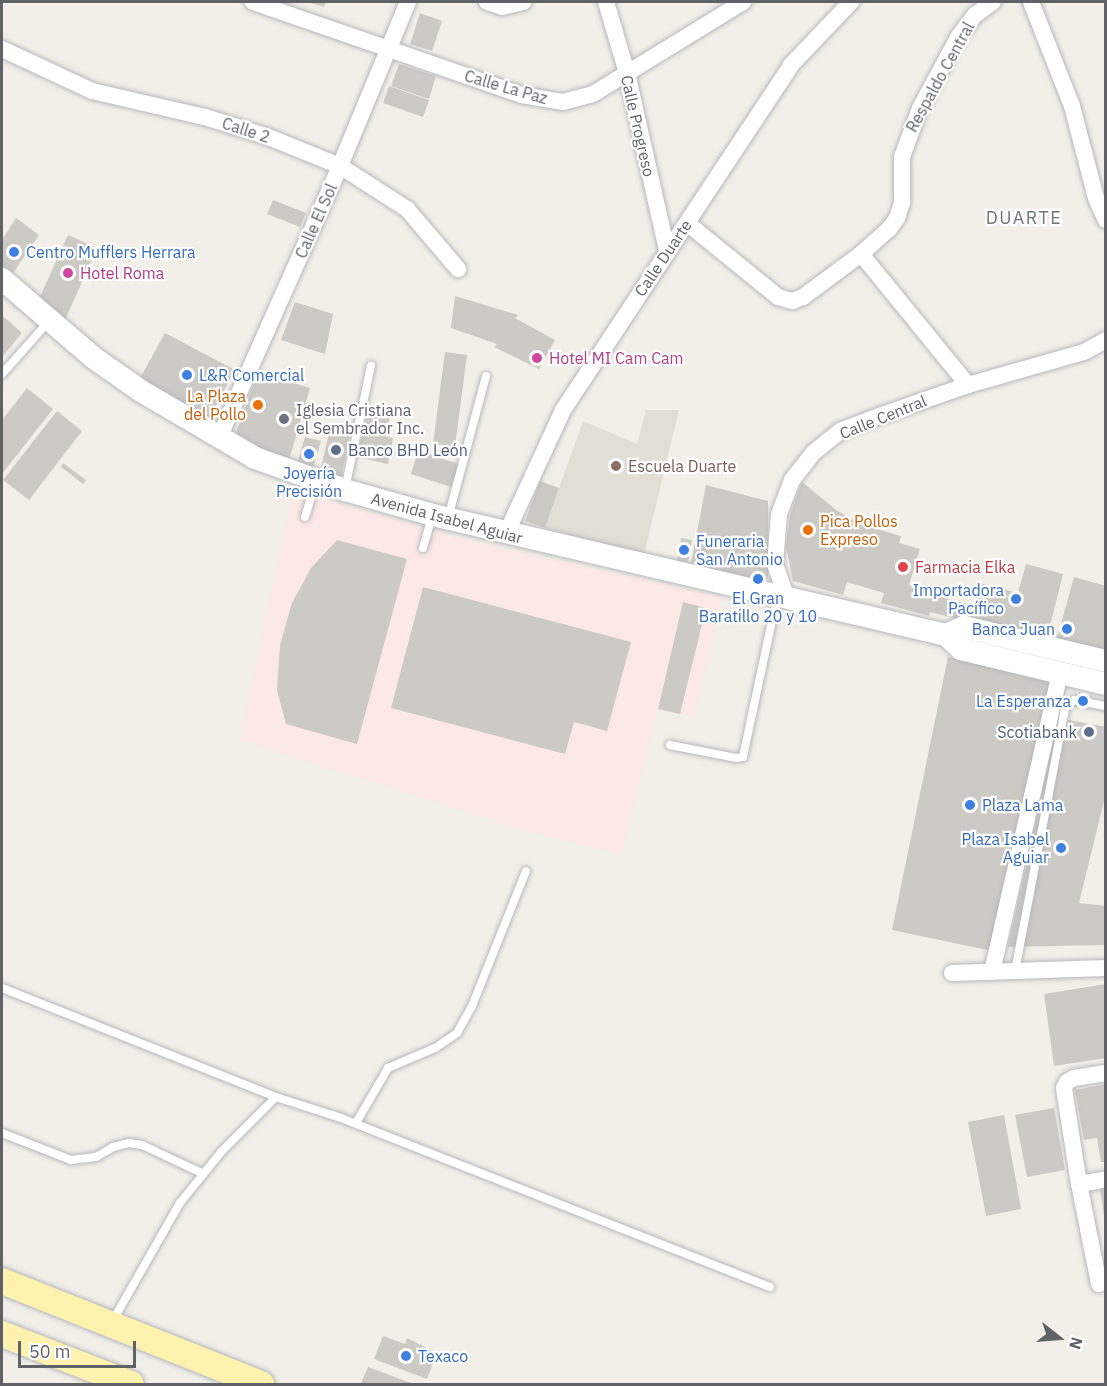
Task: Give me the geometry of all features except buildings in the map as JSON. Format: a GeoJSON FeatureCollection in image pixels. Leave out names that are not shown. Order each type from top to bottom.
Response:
{"type":"FeatureCollection","features":[{"type":"Feature","properties":{"kind":"main road","name":"Avenida Isabel Aguiar"},"geometry":{"type":"LineString","coordinates":[[2,279],[94,358],[141,392],[255,458],[345,490],[506,534],[946,635],[964,627],[1062,662],[1106,684]]}},
{"type":"Feature","properties":{"kind":"main road","name":"Avenida Isabel Aguiar"},"geometry":{"type":"LineString","coordinates":[[1062,662],[1106,661]]}},
{"type":"Feature","properties":{"kind":"main road"},"geometry":{"type":"LineString","coordinates":[[2,1281],[261,1384]]}},
{"type":"Feature","properties":{"kind":"main road"},"geometry":{"type":"LineString","coordinates":[[2,1334],[130,1384]]}},
{"type":"Feature","properties":{"kind":"street","name":"Calle La Paz"},"geometry":{"type":"LineString","coordinates":[[253,2],[544,100],[579,99],[627,73],[743,2]]}},
{"type":"Feature","properties":{"kind":"street","name":"Calle El Sol"},"geometry":{"type":"LineString","coordinates":[[219,438],[340,166],[408,2]]}},
{"type":"Feature","properties":{"kind":"street"},"geometry":{"type":"LineString","coordinates":[[487,2],[502,7],[523,2]]}},
{"type":"Feature","properties":{"kind":"street","name":"Calle Progreso"},"geometry":{"type":"LineString","coordinates":[[606,2],[627,73],[667,251]]}},
{"type":"Feature","properties":{"kind":"street","name":"Calle Duarte"},"geometry":{"type":"LineString","coordinates":[[506,534],[563,410],[791,65],[851,2]]}},
{"type":"Feature","properties":{"kind":"street","name":"Respaldo Central"},"geometry":{"type":"LineString","coordinates":[[687,223],[769,291],[785,300],[792,301],[803,297],[861,254],[889,229],[897,218],[902,203],[902,156],[920,108],[959,36],[975,15],[993,2]]}},
{"type":"Feature","properties":{"kind":"street"},"geometry":{"type":"LineString","coordinates":[[1031,2],[1072,106],[1096,198],[1106,220]]}},
{"type":"Feature","properties":{"kind":"street","name":"Calle 2"},"geometry":{"type":"LineString","coordinates":[[2,49],[92,91],[205,117],[266,136],[340,166],[407,209],[458,269]]}},
{"type":"Feature","properties":{"kind":"street"},"geometry":{"type":"LineString","coordinates":[[861,254],[968,385]]}},
{"type":"Feature","properties":{"kind":"street","name":"Calle Central"},"geometry":{"type":"LineString","coordinates":[[782,598],[775,564],[779,514],[792,480],[813,453],[840,431],[968,385],[1084,352],[1106,340]]}},
{"type":"Feature","properties":{"kind":"street"},"geometry":{"type":"LineString","coordinates":[[992,972],[1062,662]]}},
{"type":"Feature","properties":{"kind":"street"},"geometry":{"type":"LineString","coordinates":[[952,973],[1106,968]]}},
{"type":"Feature","properties":{"kind":"street"},"geometry":{"type":"LineString","coordinates":[[1099,1284],[1079,1184],[1064,1088],[1067,1082],[1074,1078],[1106,1073]]}},
{"type":"Feature","properties":{"kind":"street"},"geometry":{"type":"LineString","coordinates":[[1079,1184],[1106,1179]]}},
{"type":"Feature","properties":{"kind":"lane"},"geometry":{"type":"LineString","coordinates":[[4,367],[50,320]]}},
{"type":"Feature","properties":{"kind":"lane"},"geometry":{"type":"LineString","coordinates":[[345,490],[371,366]]}},
{"type":"Feature","properties":{"kind":"lane"},"geometry":{"type":"LineString","coordinates":[[423,548],[440,517],[486,376]]}},
{"type":"Feature","properties":{"kind":"lane"},"geometry":{"type":"LineString","coordinates":[[305,517],[316,480]]}},
{"type":"Feature","properties":{"kind":"lane"},"geometry":{"type":"LineString","coordinates":[[670,745],[736,759],[744,757],[782,598]]}},
{"type":"Feature","properties":{"kind":"lane"},"geometry":{"type":"LineString","coordinates":[[1015,971],[1065,708],[1074,700],[1106,706]]}},
{"type":"Feature","properties":{"kind":"lane"},"geometry":{"type":"LineString","coordinates":[[356,1124],[388,1068],[435,1048],[457,1033],[472,1006],[526,871]]}},
{"type":"Feature","properties":{"kind":"lane"},"geometry":{"type":"LineString","coordinates":[[2,988],[770,1287]]}},
{"type":"Feature","properties":{"kind":"lane"},"geometry":{"type":"LineString","coordinates":[[110,1324],[180,1203],[222,1151],[276,1096]]}},
{"type":"Feature","properties":{"kind":"lane"},"geometry":{"type":"LineString","coordinates":[[2,1133],[71,1160],[96,1157],[129,1143],[141,1145],[204,1174]]}},
{"type":"Feature","properties":{"kind":"shaded area","name":"Escuela Duarte"},"geometry":{"type":"Polygon","coordinates":[[[646,410],[679,410],[644,555],[545,528],[583,421],[637,444],[646,410]]]}},
{"type":"Feature","properties":{"kind":"shaded area"},"geometry":{"type":"Polygon","coordinates":[[[293,491],[482,544],[722,597],[694,717],[658,709],[621,854],[527,831],[240,740],[293,491]]]}},
{"type":"Feature","properties":{"kind":"place","name":"Centro Mufflers Herrara"},"geometry":{"type":"Point","coordinates":[14,252]}},
{"type":"Feature","properties":{"kind":"place","name":"Hotel Roma"},"geometry":{"type":"Point","coordinates":[68,273]}},
{"type":"Feature","properties":{"kind":"place","name":"Hotel MI Cam Cam"},"geometry":{"type":"Point","coordinates":[537,358]}},
{"type":"Feature","properties":{"kind":"place","name":"L&R Comercial"},"geometry":{"type":"Point","coordinates":[187,375]}},
{"type":"Feature","properties":{"kind":"place","name":"La Plaza del Pollo"},"geometry":{"type":"Point","coordinates":[258,405]}},
{"type":"Feature","properties":{"kind":"place","name":"Iglesia Cristiana el Sembrador Inc."},"geometry":{"type":"Point","coordinates":[284,419]}},
{"type":"Feature","properties":{"kind":"place","name":"Banco BHD León"},"geometry":{"type":"Point","coordinates":[336,450]}},
{"type":"Feature","properties":{"kind":"place","name":"Joyería Precisión"},"geometry":{"type":"Point","coordinates":[309,454]}},
{"type":"Feature","properties":{"kind":"place","name":"Escuela Duarte"},"geometry":{"type":"Point","coordinates":[616,466]}},
{"type":"Feature","properties":{"kind":"place","name":"Pica Pollos Expreso"},"geometry":{"type":"Point","coordinates":[808,530]}},
{"type":"Feature","properties":{"kind":"place","name":"Funeraria San Antonio"},"geometry":{"type":"Point","coordinates":[684,550]}},
{"type":"Feature","properties":{"kind":"place","name":"Farmacia Elka"},"geometry":{"type":"Point","coordinates":[903,567]}},
{"type":"Feature","properties":{"kind":"place","name":"El Gran Baratillo 20 y 10"},"geometry":{"type":"Point","coordinates":[758,579]}},
{"type":"Feature","properties":{"kind":"place","name":"Importadora Pacífico"},"geometry":{"type":"Point","coordinates":[1016,599]}},
{"type":"Feature","properties":{"kind":"place","name":"Banca Juan"},"geometry":{"type":"Point","coordinates":[1067,629]}},
{"type":"Feature","properties":{"kind":"place","name":"La Esperanza"},"geometry":{"type":"Point","coordinates":[1083,701]}},
{"type":"Feature","properties":{"kind":"place","name":"Scotiabank"},"geometry":{"type":"Point","coordinates":[1089,732]}},
{"type":"Feature","properties":{"kind":"place","name":"Plaza Lama"},"geometry":{"type":"Point","coordinates":[970,805]}},
{"type":"Feature","properties":{"kind":"place","name":"Plaza Isabel Aguiar"},"geometry":{"type":"Point","coordinates":[1061,848]}},
{"type":"Feature","properties":{"kind":"place","name":"Texaco"},"geometry":{"type":"Point","coordinates":[406,1356]}},
{"type":"Feature","properties":{"kind":"district","name":"DUARTE"},"geometry":{"type":"Point","coordinates":[1024,218]}}]}
